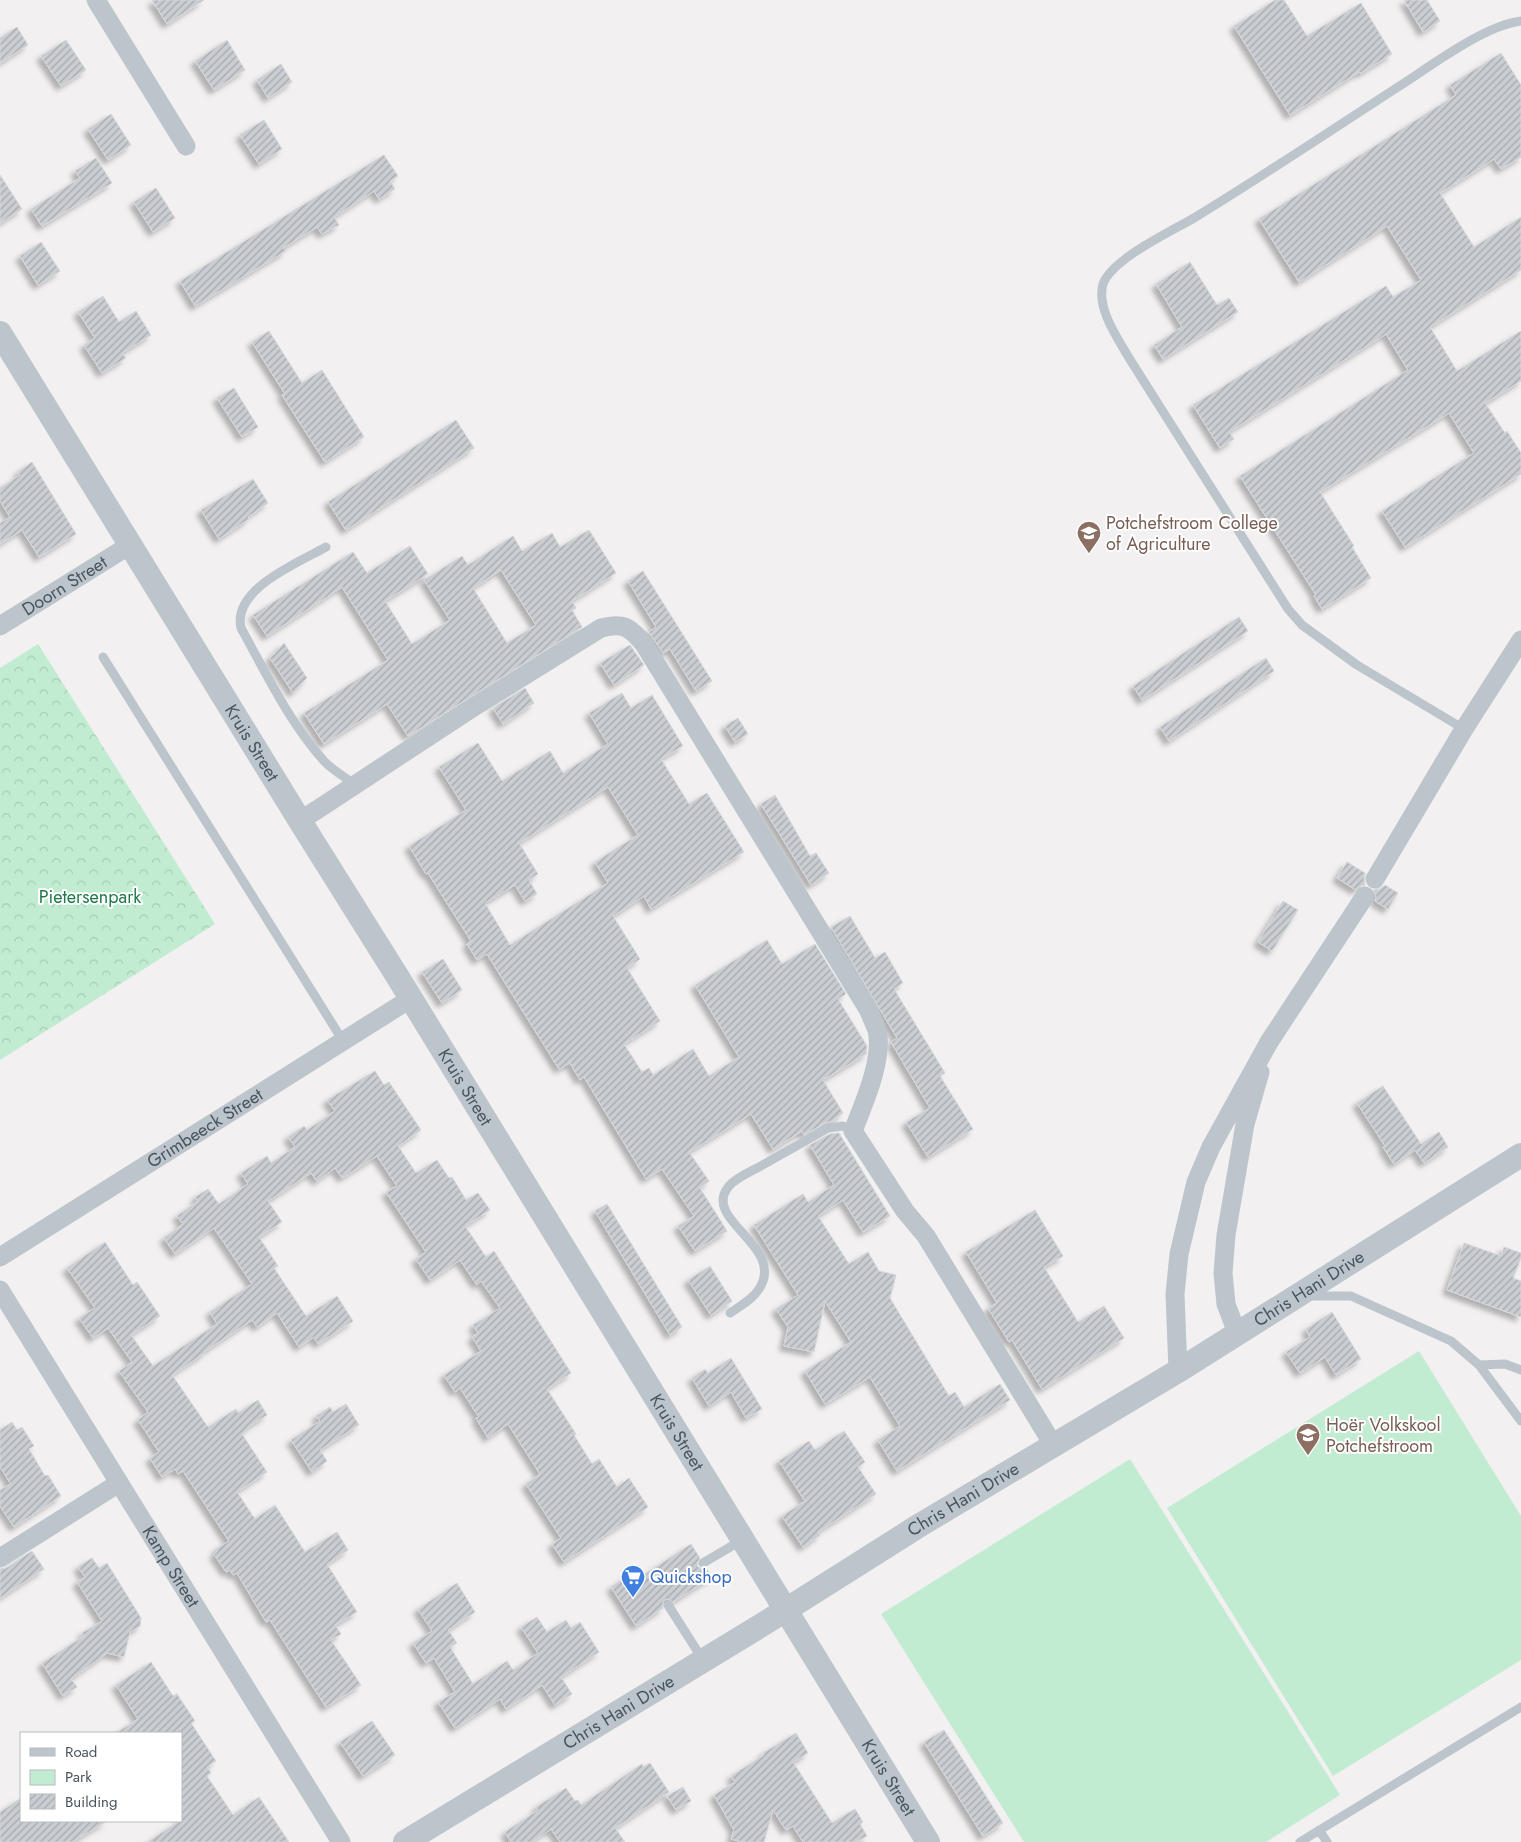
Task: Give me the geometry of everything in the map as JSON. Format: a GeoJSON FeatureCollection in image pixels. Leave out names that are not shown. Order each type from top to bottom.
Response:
{"type":"FeatureCollection","features":[{"type":"Feature","properties":{"kind":"street"},"geometry":{"type":"LineString","coordinates":[[96,0],[186,146]]}},
{"type":"Feature","properties":{"kind":"street","name":"Kruis Street"},"geometry":{"type":"LineString","coordinates":[[0,333],[928,1842]]}},
{"type":"Feature","properties":{"kind":"street","name":"Doorn Street"},"geometry":{"type":"LineString","coordinates":[[0,626],[130,545]]}},
{"type":"Feature","properties":{"kind":"street"},"geometry":{"type":"LineString","coordinates":[[300,821],[469,710],[601,628],[616,624],[633,631],[644,644],[868,1008],[877,1032],[877,1059],[869,1090],[852,1132],[905,1211],[926,1236],[1054,1446]]}},
{"type":"Feature","properties":{"kind":"street"},"geometry":{"type":"LineString","coordinates":[[1375,879],[1464,730],[1521,640]]}},
{"type":"Feature","properties":{"kind":"street"},"geometry":{"type":"LineString","coordinates":[[1178,1371],[1175,1294],[1178,1254],[1196,1182],[1211,1147],[1269,1042],[1365,896]]}},
{"type":"Feature","properties":{"kind":"street","name":"Grimbeeck Street"},"geometry":{"type":"LineString","coordinates":[[0,1257],[410,1000]]}},
{"type":"Feature","properties":{"kind":"street"},"geometry":{"type":"LineString","coordinates":[[1237,1333],[1226,1304],[1223,1273],[1226,1235],[1245,1124],[1269,1042]]}},
{"type":"Feature","properties":{"kind":"street","name":"Chris Hani Drive"},"geometry":{"type":"LineString","coordinates":[[405,1842],[920,1525],[1178,1371],[1521,1155]]}},
{"type":"Feature","properties":{"kind":"street","name":"Kamp Street"},"geometry":{"type":"LineString","coordinates":[[0,1290],[341,1842]]}},
{"type":"Feature","properties":{"kind":"street"},"geometry":{"type":"LineString","coordinates":[[0,1558],[119,1483]]}},
{"type":"Feature","properties":{"kind":"lane"},"geometry":{"type":"LineString","coordinates":[[1464,730],[1350,660],[1302,625],[1288,609],[1124,351],[1108,322],[1103,303],[1103,285],[1112,269],[1129,256],[1234,194],[1448,55],[1487,32],[1509,22],[1521,21]]}},
{"type":"Feature","properties":{"kind":"lane"},"geometry":{"type":"LineString","coordinates":[[326,547],[263,583],[248,596],[240,613],[239,621],[240,628],[298,727],[325,763],[354,784]]}},
{"type":"Feature","properties":{"kind":"lane"},"geometry":{"type":"LineString","coordinates":[[103,657],[343,1041]]}},
{"type":"Feature","properties":{"kind":"lane"},"geometry":{"type":"LineString","coordinates":[[730,1313],[755,1294],[760,1287],[764,1265],[757,1249],[725,1212],[723,1196],[728,1188],[742,1176],[828,1128],[843,1126],[852,1132]]}},
{"type":"Feature","properties":{"kind":"lane"},"geometry":{"type":"LineString","coordinates":[[1297,1296],[1352,1296],[1451,1341],[1479,1364],[1521,1420]]}},
{"type":"Feature","properties":{"kind":"lane"},"geometry":{"type":"LineString","coordinates":[[1479,1364],[1505,1364],[1521,1370]]}},
{"type":"Feature","properties":{"kind":"lane"},"geometry":{"type":"LineString","coordinates":[[703,1564],[742,1540]]}},
{"type":"Feature","properties":{"kind":"lane"},"geometry":{"type":"LineString","coordinates":[[668,1605],[703,1660]]}},
{"type":"Feature","properties":{"kind":"lane"},"geometry":{"type":"LineString","coordinates":[[1300,1842],[1521,1707]]}},
{"type":"Feature","properties":{"kind":"lane"},"geometry":{"type":"LineString","coordinates":[[1319,1830],[1327,1842]]}},
{"type":"Feature","properties":{"kind":"green space","name":"Pietersenpark"},"geometry":{"type":"Polygon","coordinates":[[[38,644],[215,924],[0,1060],[0,668],[38,644]]]}},
{"type":"Feature","properties":{"kind":"green space"},"geometry":{"type":"Polygon","coordinates":[[[1419,1351],[1521,1516],[1521,1660],[1333,1776],[1167,1508],[1419,1351]]]}},
{"type":"Feature","properties":{"kind":"green space"},"geometry":{"type":"Polygon","coordinates":[[[1130,1459],[1340,1795],[1266,1842],[1024,1842],[881,1614],[1130,1459]]]}},
{"type":"Feature","properties":{"kind":"building"},"geometry":{"type":"Polygon","coordinates":[[[152,0],[204,0],[167,24],[152,0]]]}},
{"type":"Feature","properties":{"kind":"building"},"geometry":{"type":"Polygon","coordinates":[[[1275,0],[1284,0],[1307,36],[1361,3],[1392,54],[1290,115],[1234,26],[1275,0]]]}},
{"type":"Feature","properties":{"kind":"building"},"geometry":{"type":"Polygon","coordinates":[[[1404,0],[1427,0],[1440,21],[1423,32],[1404,0]]]}},
{"type":"Feature","properties":{"kind":"building"},"geometry":{"type":"Polygon","coordinates":[[[17,27],[28,45],[0,63],[0,38],[17,27]]]}},
{"type":"Feature","properties":{"kind":"building"},"geometry":{"type":"Polygon","coordinates":[[[66,40],[86,70],[61,86],[41,56],[66,40]]]}},
{"type":"Feature","properties":{"kind":"building"},"geometry":{"type":"Polygon","coordinates":[[[227,40],[245,70],[214,90],[195,61],[227,40]]]}},
{"type":"Feature","properties":{"kind":"building"},"geometry":{"type":"Polygon","coordinates":[[[1501,53],[1521,85],[1521,157],[1501,169],[1494,159],[1440,193],[1474,247],[1521,217],[1521,270],[1430,327],[1457,371],[1521,331],[1521,381],[1485,403],[1521,453],[1521,474],[1405,547],[1382,511],[1474,453],[1449,413],[1320,492],[1354,546],[1352,547],[1371,578],[1322,609],[1314,596],[1316,595],[1240,476],[1408,370],[1386,334],[1229,432],[1234,439],[1220,448],[1193,405],[1386,286],[1393,297],[1421,280],[1387,226],[1299,282],[1259,219],[1456,95],[1450,85],[1501,53]]]}},
{"type":"Feature","properties":{"kind":"building"},"geometry":{"type":"Polygon","coordinates":[[[281,64],[292,82],[268,98],[257,80],[281,64]]]}},
{"type":"Feature","properties":{"kind":"building"},"geometry":{"type":"Polygon","coordinates":[[[111,114],[131,145],[108,160],[88,129],[111,114]]]}},
{"type":"Feature","properties":{"kind":"building"},"geometry":{"type":"Polygon","coordinates":[[[264,120],[282,149],[259,164],[240,135],[264,120]]]}},
{"type":"Feature","properties":{"kind":"building"},"geometry":{"type":"Polygon","coordinates":[[[384,155],[398,176],[390,181],[395,189],[379,199],[374,191],[334,217],[339,225],[322,234],[317,227],[283,248],[286,251],[195,306],[180,281],[384,155]]]}},
{"type":"Feature","properties":{"kind":"building"},"geometry":{"type":"Polygon","coordinates":[[[96,158],[112,183],[42,226],[31,209],[80,178],[75,171],[96,158]]]}},
{"type":"Feature","properties":{"kind":"building"},"geometry":{"type":"Polygon","coordinates":[[[0,175],[22,209],[0,223],[0,175]]]}},
{"type":"Feature","properties":{"kind":"building"},"geometry":{"type":"Polygon","coordinates":[[[156,188],[175,218],[153,232],[134,202],[156,188]]]}},
{"type":"Feature","properties":{"kind":"building"},"geometry":{"type":"Polygon","coordinates":[[[41,242],[60,271],[38,285],[20,256],[41,242]]]}},
{"type":"Feature","properties":{"kind":"building"},"geometry":{"type":"Polygon","coordinates":[[[1190,262],[1217,305],[1229,298],[1238,312],[1163,359],[1154,345],[1182,327],[1156,284],[1190,262]]]}},
{"type":"Feature","properties":{"kind":"building"},"geometry":{"type":"Polygon","coordinates":[[[103,296],[119,322],[136,311],[151,335],[122,353],[126,358],[102,373],[84,345],[95,338],[78,312],[103,296]]]}},
{"type":"Feature","properties":{"kind":"building"},"geometry":{"type":"Polygon","coordinates":[[[269,331],[302,383],[322,370],[364,437],[325,462],[282,395],[285,394],[252,342],[269,331]]]}},
{"type":"Feature","properties":{"kind":"building"},"geometry":{"type":"Polygon","coordinates":[[[234,388],[258,427],[242,437],[217,398],[234,388]]]}},
{"type":"Feature","properties":{"kind":"building"},"geometry":{"type":"Polygon","coordinates":[[[456,420],[474,448],[346,530],[328,502],[456,420]]]}},
{"type":"Feature","properties":{"kind":"building"},"geometry":{"type":"Polygon","coordinates":[[[32,462],[76,534],[39,557],[22,530],[0,544],[0,523],[10,517],[0,501],[0,488],[20,475],[18,472],[32,462]]]}},
{"type":"Feature","properties":{"kind":"building"},"geometry":{"type":"Polygon","coordinates":[[[253,479],[268,503],[248,517],[249,519],[219,539],[201,510],[253,479]]]}},
{"type":"Feature","properties":{"kind":"building"},"geometry":{"type":"Polygon","coordinates":[[[589,530],[616,573],[572,601],[576,608],[572,610],[582,627],[408,736],[387,704],[324,744],[304,713],[388,660],[342,587],[267,636],[253,615],[353,552],[367,573],[410,546],[428,574],[385,601],[412,644],[450,620],[424,580],[462,556],[468,565],[513,536],[522,551],[552,533],[560,547],[589,530]],[[501,570],[473,588],[507,643],[536,625],[501,570]]]}},
{"type":"Feature","properties":{"kind":"building"},"geometry":{"type":"Polygon","coordinates":[[[643,571],[712,681],[696,691],[670,649],[663,653],[649,632],[656,627],[628,581],[643,571]]]}},
{"type":"Feature","properties":{"kind":"building"},"geometry":{"type":"Polygon","coordinates":[[[1239,617],[1248,631],[1142,700],[1133,686],[1239,617]]]}},
{"type":"Feature","properties":{"kind":"building"},"geometry":{"type":"Polygon","coordinates":[[[284,643],[307,678],[293,693],[270,658],[284,643]]]}},
{"type":"Feature","properties":{"kind":"building"},"geometry":{"type":"Polygon","coordinates":[[[630,645],[644,665],[614,685],[600,663],[630,645]]]}},
{"type":"Feature","properties":{"kind":"building"},"geometry":{"type":"Polygon","coordinates":[[[1266,658],[1274,671],[1169,741],[1160,727],[1266,658]]]}},
{"type":"Feature","properties":{"kind":"building"},"geometry":{"type":"Polygon","coordinates":[[[525,688],[534,703],[503,724],[493,708],[525,688]]]}},
{"type":"Feature","properties":{"kind":"building"},"geometry":{"type":"Polygon","coordinates":[[[622,693],[631,708],[652,695],[683,746],[661,759],[689,804],[707,793],[744,852],[651,909],[644,896],[613,916],[640,959],[627,968],[660,1021],[624,1044],[642,1072],[649,1068],[653,1075],[693,1049],[709,1076],[739,1057],[695,985],[767,940],[782,964],[815,944],[846,994],[838,999],[867,1046],[866,1054],[823,1080],[843,1113],[832,1121],[804,1135],[802,1131],[773,1149],[751,1114],[689,1152],[709,1181],[700,1188],[727,1231],[695,1251],[678,1226],[694,1216],[662,1169],[646,1179],[584,1077],[580,1080],[570,1063],[559,1069],[487,954],[477,960],[467,944],[471,941],[409,846],[466,810],[439,767],[478,743],[502,781],[550,751],[563,773],[608,744],[589,713],[622,693]],[[608,787],[519,843],[538,874],[529,880],[537,894],[525,901],[515,885],[485,903],[510,945],[608,883],[595,862],[638,835],[608,787]]]}},
{"type":"Feature","properties":{"kind":"building"},"geometry":{"type":"Polygon","coordinates":[[[738,718],[748,734],[735,742],[725,726],[738,718]]]}},
{"type":"Feature","properties":{"kind":"building"},"geometry":{"type":"Polygon","coordinates":[[[775,795],[810,856],[816,853],[829,873],[811,885],[761,804],[775,795]]]}},
{"type":"Feature","properties":{"kind":"building"},"geometry":{"type":"Polygon","coordinates":[[[1347,862],[1365,873],[1365,885],[1360,886],[1356,890],[1337,878],[1347,862]]]}},
{"type":"Feature","properties":{"kind":"building"},"geometry":{"type":"Polygon","coordinates":[[[1385,885],[1398,893],[1388,909],[1375,901],[1374,890],[1380,889],[1385,885]]]}},
{"type":"Feature","properties":{"kind":"building"},"geometry":{"type":"Polygon","coordinates":[[[1283,901],[1298,910],[1272,951],[1258,942],[1283,901]]]}},
{"type":"Feature","properties":{"kind":"building"},"geometry":{"type":"Polygon","coordinates":[[[850,916],[875,958],[885,952],[903,983],[894,989],[945,1073],[940,1076],[973,1129],[928,1157],[906,1122],[930,1108],[891,1042],[897,1038],[831,927],[850,916]]]}},
{"type":"Feature","properties":{"kind":"building"},"geometry":{"type":"Polygon","coordinates":[[[443,959],[462,990],[442,1003],[422,972],[443,959]]]}},
{"type":"Feature","properties":{"kind":"building"},"geometry":{"type":"Polygon","coordinates":[[[375,1071],[384,1085],[389,1082],[421,1130],[398,1146],[416,1173],[437,1160],[449,1178],[452,1177],[466,1200],[478,1193],[490,1210],[465,1226],[486,1257],[494,1251],[571,1373],[547,1389],[576,1434],[574,1435],[592,1464],[599,1459],[617,1487],[629,1478],[648,1507],[564,1562],[552,1544],[561,1538],[526,1484],[540,1474],[508,1424],[488,1438],[476,1418],[479,1417],[460,1388],[455,1392],[444,1375],[481,1351],[472,1337],[478,1333],[473,1325],[500,1308],[481,1281],[477,1285],[460,1260],[430,1280],[416,1259],[426,1252],[386,1192],[397,1186],[377,1156],[342,1178],[335,1168],[317,1181],[311,1173],[268,1201],[282,1222],[259,1237],[278,1266],[274,1268],[306,1316],[337,1296],[353,1321],[318,1344],[314,1337],[299,1347],[277,1313],[257,1327],[252,1320],[172,1375],[208,1427],[236,1409],[238,1413],[258,1400],[267,1415],[247,1428],[242,1434],[267,1472],[237,1492],[255,1519],[275,1505],[305,1552],[337,1532],[348,1550],[327,1564],[357,1612],[335,1625],[341,1634],[331,1640],[361,1685],[326,1707],[270,1620],[266,1622],[237,1573],[233,1575],[230,1570],[226,1572],[214,1554],[218,1551],[216,1549],[229,1541],[183,1471],[178,1474],[175,1469],[162,1477],[150,1458],[159,1452],[138,1420],[148,1412],[119,1371],[132,1362],[108,1328],[93,1338],[79,1318],[95,1308],[67,1268],[105,1242],[133,1285],[137,1282],[160,1316],[131,1335],[153,1366],[217,1324],[210,1312],[252,1284],[214,1228],[175,1254],[164,1238],[183,1224],[177,1216],[198,1201],[195,1197],[208,1189],[219,1204],[248,1184],[241,1173],[267,1156],[271,1163],[295,1147],[288,1137],[304,1126],[307,1130],[335,1111],[327,1100],[375,1071]]]}},
{"type":"Feature","properties":{"kind":"building"},"geometry":{"type":"Polygon","coordinates":[[[1383,1086],[1421,1144],[1439,1132],[1448,1147],[1424,1163],[1415,1150],[1394,1164],[1383,1147],[1385,1146],[1357,1103],[1383,1086]]]}},
{"type":"Feature","properties":{"kind":"building"},"geometry":{"type":"Polygon","coordinates":[[[839,1133],[890,1216],[863,1232],[843,1200],[818,1216],[849,1264],[868,1252],[879,1271],[896,1275],[890,1298],[949,1396],[955,1392],[964,1407],[1000,1384],[1010,1400],[897,1471],[878,1440],[900,1426],[870,1377],[825,1404],[805,1371],[851,1342],[825,1301],[814,1352],[784,1346],[788,1327],[776,1309],[798,1295],[754,1225],[803,1194],[808,1202],[834,1185],[810,1145],[830,1134],[839,1133]]]}},
{"type":"Feature","properties":{"kind":"building"},"geometry":{"type":"Polygon","coordinates":[[[607,1204],[682,1327],[670,1335],[595,1211],[607,1204]]]}},
{"type":"Feature","properties":{"kind":"building"},"geometry":{"type":"Polygon","coordinates":[[[1035,1210],[1063,1256],[1044,1267],[1078,1322],[1104,1306],[1124,1338],[1042,1389],[1012,1340],[1009,1342],[988,1308],[997,1303],[966,1252],[1035,1210]]]}},
{"type":"Feature","properties":{"kind":"building"},"geometry":{"type":"Polygon","coordinates":[[[1464,1243],[1501,1256],[1504,1247],[1521,1253],[1521,1258],[1513,1278],[1521,1281],[1521,1317],[1447,1290],[1464,1243]]]}},
{"type":"Feature","properties":{"kind":"building"},"geometry":{"type":"Polygon","coordinates":[[[710,1266],[732,1301],[711,1315],[688,1280],[710,1266]]]}},
{"type":"Feature","properties":{"kind":"building"},"geometry":{"type":"Polygon","coordinates":[[[1332,1312],[1361,1359],[1336,1375],[1325,1357],[1300,1373],[1286,1352],[1310,1337],[1306,1329],[1332,1312]]]}},
{"type":"Feature","properties":{"kind":"building"},"geometry":{"type":"Polygon","coordinates":[[[731,1358],[762,1409],[746,1418],[731,1392],[709,1406],[692,1378],[705,1369],[708,1373],[731,1358]]]}},
{"type":"Feature","properties":{"kind":"building"},"geometry":{"type":"Polygon","coordinates":[[[346,1404],[359,1425],[320,1450],[327,1461],[312,1472],[291,1440],[320,1421],[316,1416],[330,1407],[333,1412],[346,1404]]]}},
{"type":"Feature","properties":{"kind":"building"},"geometry":{"type":"Polygon","coordinates":[[[12,1422],[17,1430],[22,1427],[34,1446],[29,1449],[45,1476],[48,1475],[61,1496],[14,1527],[0,1506],[0,1490],[11,1484],[0,1467],[0,1430],[12,1422]]]}},
{"type":"Feature","properties":{"kind":"building"},"geometry":{"type":"Polygon","coordinates":[[[844,1431],[865,1462],[858,1467],[876,1494],[818,1532],[820,1535],[803,1547],[782,1516],[805,1501],[779,1461],[809,1441],[815,1450],[844,1431]]]}},
{"type":"Feature","properties":{"kind":"building"},"geometry":{"type":"Polygon","coordinates":[[[691,1544],[700,1558],[697,1563],[698,1567],[706,1568],[712,1577],[673,1602],[668,1599],[664,1600],[663,1608],[636,1626],[611,1587],[638,1569],[642,1576],[691,1544]]]}},
{"type":"Feature","properties":{"kind":"building"},"geometry":{"type":"Polygon","coordinates":[[[32,1551],[44,1569],[0,1598],[0,1569],[6,1568],[32,1551]]]}},
{"type":"Feature","properties":{"kind":"building"},"geometry":{"type":"Polygon","coordinates":[[[92,1558],[99,1568],[107,1563],[141,1618],[140,1626],[130,1632],[124,1657],[107,1653],[71,1679],[77,1687],[63,1696],[42,1663],[84,1636],[82,1633],[102,1621],[77,1582],[85,1577],[78,1567],[92,1558]]]}},
{"type":"Feature","properties":{"kind":"building"},"geometry":{"type":"Polygon","coordinates":[[[457,1583],[475,1612],[448,1630],[457,1643],[450,1647],[473,1684],[507,1661],[513,1670],[538,1653],[521,1627],[537,1617],[547,1632],[566,1620],[571,1628],[580,1622],[599,1652],[561,1677],[572,1694],[555,1705],[542,1685],[506,1709],[500,1699],[455,1728],[438,1702],[455,1692],[434,1658],[426,1663],[413,1643],[432,1631],[418,1609],[457,1583]]]}},
{"type":"Feature","properties":{"kind":"building"},"geometry":{"type":"Polygon","coordinates":[[[151,1662],[173,1696],[177,1694],[195,1721],[191,1723],[216,1761],[207,1767],[211,1773],[207,1776],[233,1815],[259,1797],[289,1842],[148,1842],[178,1822],[182,1822],[182,1732],[118,1732],[138,1719],[116,1685],[151,1662]]]}},
{"type":"Feature","properties":{"kind":"building"},"geometry":{"type":"Polygon","coordinates":[[[372,1721],[395,1755],[363,1776],[340,1742],[372,1721]]]}},
{"type":"Feature","properties":{"kind":"building"},"geometry":{"type":"Polygon","coordinates":[[[944,1730],[1003,1823],[983,1836],[924,1742],[944,1730]]]}},
{"type":"Feature","properties":{"kind":"building"},"geometry":{"type":"Polygon","coordinates":[[[796,1733],[808,1753],[793,1762],[832,1823],[855,1809],[863,1822],[860,1824],[867,1836],[856,1842],[803,1842],[793,1826],[786,1830],[773,1810],[764,1842],[743,1842],[731,1839],[734,1830],[714,1795],[735,1782],[731,1776],[764,1755],[763,1753],[796,1733]]]}},
{"type":"Feature","properties":{"kind":"building"},"geometry":{"type":"Polygon","coordinates":[[[650,1763],[669,1792],[615,1828],[625,1842],[560,1842],[551,1829],[532,1842],[511,1842],[505,1832],[538,1810],[536,1807],[566,1788],[575,1801],[578,1800],[581,1805],[642,1764],[643,1767],[650,1763]]]}},
{"type":"Feature","properties":{"kind":"building"},"geometry":{"type":"Polygon","coordinates":[[[683,1787],[691,1801],[676,1810],[667,1796],[683,1787]]]}},
{"type":"Feature","properties":{"kind":"building"},"geometry":{"type":"Polygon","coordinates":[[[20,1799],[20,1822],[105,1822],[72,1842],[0,1842],[0,1812],[20,1799]]]}},
{"type":"Feature","properties":{"kind":"place","name":"Potchefstroom College of Agriculture"},"geometry":{"type":"Point","coordinates":[1089,554]}},
{"type":"Feature","properties":{"kind":"place","name":"Hoër Volkskool Potchefstroom"},"geometry":{"type":"Point","coordinates":[1308,1456]}},
{"type":"Feature","properties":{"kind":"place","name":"Quickshop"},"geometry":{"type":"Point","coordinates":[633,1598]}}]}
